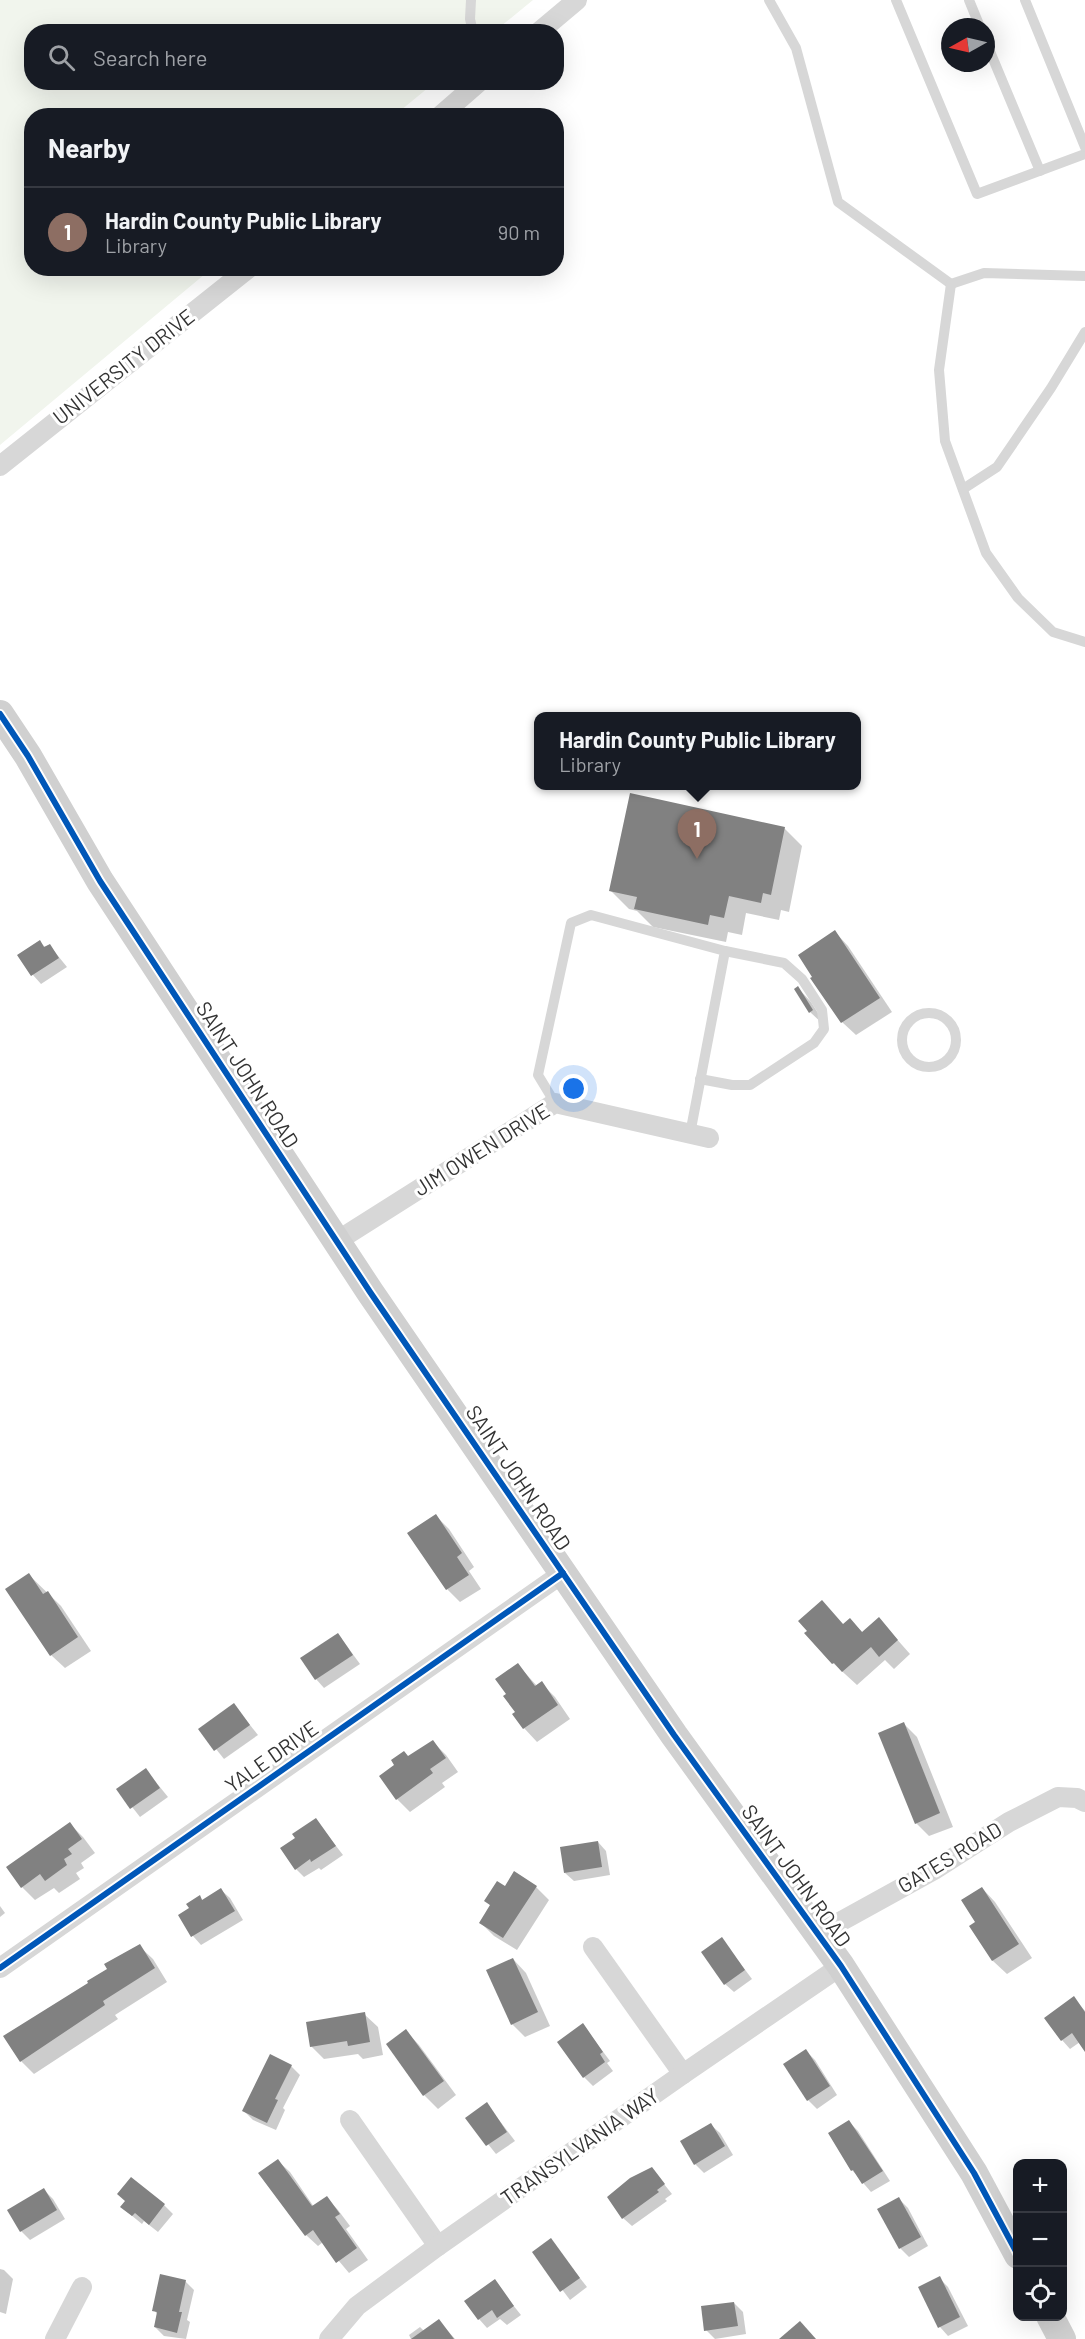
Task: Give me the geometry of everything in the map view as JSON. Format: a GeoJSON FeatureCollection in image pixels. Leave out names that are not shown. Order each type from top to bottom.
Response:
{"type":"FeatureCollection","features":[{"type":"Feature","properties":{"kind":"street"},"geometry":{"type":"LineString","coordinates":[[548,24],[577,0]]}},
{"type":"Feature","properties":{"kind":"street"},"geometry":{"type":"LineString","coordinates":[[449,108],[470,90]]}},
{"type":"Feature","properties":{"kind":"street","name":"UNIVERSITY DRIVE"},"geometry":{"type":"LineString","coordinates":[[0,466],[239,276]]}},
{"type":"Feature","properties":{"kind":"street","name":"SAINT JOHN ROAD"},"geometry":{"type":"LineString","coordinates":[[0,714],[28,756],[100,880],[337,1241],[674,1735],[841,1966],[974,2173],[1013,2247]]}},
{"type":"Feature","properties":{"kind":"street","name":"SAINT JOHN ROAD"},"geometry":{"type":"LineString","coordinates":[[0,746],[100,880]]}},
{"type":"Feature","properties":{"kind":"street","name":"JIM OWEN DRIVE"},"geometry":{"type":"LineString","coordinates":[[337,1241],[555,1103],[699,1136]]}},
{"type":"Feature","properties":{"kind":"street","name":"YALE DRIVE"},"geometry":{"type":"LineString","coordinates":[[0,1968],[564,1574]]}},
{"type":"Feature","properties":{"kind":"street","name":"GATES ROAD"},"geometry":{"type":"LineString","coordinates":[[818,1934],[934,1870],[1009,1822],[1058,1797],[1077,1798],[1085,1802]]}},
{"type":"Feature","properties":{"kind":"street"},"geometry":{"type":"LineString","coordinates":[[593,1947],[683,2074]]}},
{"type":"Feature","properties":{"kind":"street","name":"TRANSYLVANIA WAY"},"geometry":{"type":"LineString","coordinates":[[329,2339],[357,2306],[438,2246],[841,1966]]}},
{"type":"Feature","properties":{"kind":"street"},"geometry":{"type":"LineString","coordinates":[[350,2120],[438,2246]]}},
{"type":"Feature","properties":{"kind":"street"},"geometry":{"type":"LineString","coordinates":[[55,2339],[82,2288]]}},
{"type":"Feature","properties":{"kind":"street"},"geometry":{"type":"LineString","coordinates":[[1053,2321],[1062,2339]]}},
{"type":"Feature","properties":{"kind":"lane"},"geometry":{"type":"LineString","coordinates":[[471,0],[471,24]]}},
{"type":"Feature","properties":{"kind":"lane"},"geometry":{"type":"LineString","coordinates":[[769,0],[796,48],[838,202],[951,284]]}},
{"type":"Feature","properties":{"kind":"lane"},"geometry":{"type":"LineString","coordinates":[[896,0],[977,194],[1085,154]]}},
{"type":"Feature","properties":{"kind":"lane"},"geometry":{"type":"LineString","coordinates":[[969,0],[976,18]]}},
{"type":"Feature","properties":{"kind":"lane"},"geometry":{"type":"LineString","coordinates":[[1025,0],[1085,147]]}},
{"type":"Feature","properties":{"kind":"lane"},"geometry":{"type":"LineString","coordinates":[[995,64],[1040,171]]}},
{"type":"Feature","properties":{"kind":"lane"},"geometry":{"type":"LineString","coordinates":[[951,284],[984,273],[1085,276]]}},
{"type":"Feature","properties":{"kind":"lane"},"geometry":{"type":"LineString","coordinates":[[951,284],[939,370],[945,441],[986,553],[1018,598],[1053,632],[1085,642]]}},
{"type":"Feature","properties":{"kind":"lane"},"geometry":{"type":"LineString","coordinates":[[963,489],[997,467],[1051,388],[1085,332]]}},
{"type":"Feature","properties":{"kind":"lane"},"geometry":{"type":"LineString","coordinates":[[555,1103],[538,1075],[571,923],[591,915],[725,951],[784,963],[802,979],[822,1011],[824,1029],[814,1043],[750,1085],[732,1085],[700,1079]]}},
{"type":"Feature","properties":{"kind":"lane"},"geometry":{"type":"LineString","coordinates":[[699,1136],[700,1079],[725,951]]}},
{"type":"Feature","properties":{"kind":"lane"},"geometry":{"type":"LineString","coordinates":[[931,1012],[940,1014],[953,1026],[957,1044],[948,1060],[941,1065],[923,1066],[915,1063],[904,1049],[903,1031],[914,1017],[931,1012]]}},
{"type":"Feature","properties":{"kind":"shaded area"},"geometry":{"type":"Polygon","coordinates":[[[0,0],[533,0],[504,24],[24,24],[24,90],[425,90],[404,108],[24,108],[24,276],[203,276],[0,445],[0,0]]]}},
{"type":"Feature","properties":{"kind":"building"},"geometry":{"type":"Polygon","coordinates":[[[630,793],[785,827],[771,895],[763,893],[761,903],[729,896],[724,918],[710,915],[708,925],[634,909],[637,897],[609,891],[630,793]]]}},
{"type":"Feature","properties":{"kind":"building"},"geometry":{"type":"Polygon","coordinates":[[[835,930],[880,998],[841,1023],[810,978],[812,977],[798,955],[835,930]]]}},
{"type":"Feature","properties":{"kind":"building"},"geometry":{"type":"Polygon","coordinates":[[[40,940],[44,947],[50,944],[59,958],[31,976],[17,955],[40,940]]]}},
{"type":"Feature","properties":{"kind":"building"},"geometry":{"type":"Polygon","coordinates":[[[798,986],[813,1010],[809,1013],[794,989],[798,986]]]}},
{"type":"Feature","properties":{"kind":"building"},"geometry":{"type":"Polygon","coordinates":[[[436,1514],[462,1553],[457,1557],[469,1575],[446,1590],[407,1533],[436,1514]]]}},
{"type":"Feature","properties":{"kind":"building"},"geometry":{"type":"Polygon","coordinates":[[[29,1573],[43,1594],[48,1591],[78,1637],[50,1656],[5,1589],[29,1573]]]}},
{"type":"Feature","properties":{"kind":"building"},"geometry":{"type":"Polygon","coordinates":[[[822,1600],[843,1624],[850,1618],[862,1632],[879,1617],[898,1640],[879,1657],[871,1647],[842,1672],[804,1633],[807,1631],[798,1621],[822,1600]]]}},
{"type":"Feature","properties":{"kind":"building"},"geometry":{"type":"Polygon","coordinates":[[[338,1633],[353,1655],[315,1680],[300,1658],[338,1633]]]}},
{"type":"Feature","properties":{"kind":"building"},"geometry":{"type":"Polygon","coordinates":[[[518,1663],[535,1686],[542,1681],[558,1705],[523,1729],[512,1714],[515,1712],[503,1696],[506,1694],[495,1679],[518,1663]]]}},
{"type":"Feature","properties":{"kind":"building"},"geometry":{"type":"Polygon","coordinates":[[[234,1703],[250,1725],[214,1751],[198,1729],[234,1703]]]}},
{"type":"Feature","properties":{"kind":"building"},"geometry":{"type":"Polygon","coordinates":[[[904,1722],[940,1813],[915,1824],[878,1733],[904,1722]]]}},
{"type":"Feature","properties":{"kind":"building"},"geometry":{"type":"Polygon","coordinates":[[[433,1740],[446,1758],[430,1769],[433,1773],[396,1800],[379,1776],[394,1765],[391,1760],[404,1751],[408,1756],[433,1740]]]}},
{"type":"Feature","properties":{"kind":"building"},"geometry":{"type":"Polygon","coordinates":[[[146,1768],[160,1788],[130,1809],[116,1789],[146,1768]]]}},
{"type":"Feature","properties":{"kind":"building"},"geometry":{"type":"Polygon","coordinates":[[[316,1818],[336,1846],[311,1862],[310,1859],[295,1870],[280,1848],[295,1838],[292,1834],[316,1818]]]}},
{"type":"Feature","properties":{"kind":"building"},"geometry":{"type":"Polygon","coordinates":[[[70,1822],[82,1839],[68,1849],[72,1854],[64,1859],[67,1865],[45,1881],[40,1874],[21,1888],[6,1867],[70,1822]]]}},
{"type":"Feature","properties":{"kind":"building"},"geometry":{"type":"Polygon","coordinates":[[[598,1841],[602,1867],[564,1873],[560,1847],[598,1841]]]}},
{"type":"Feature","properties":{"kind":"building"},"geometry":{"type":"Polygon","coordinates":[[[514,1871],[537,1886],[503,1938],[479,1923],[490,1905],[484,1901],[497,1881],[505,1886],[514,1871]]]}},
{"type":"Feature","properties":{"kind":"building"},"geometry":{"type":"Polygon","coordinates":[[[982,1887],[1019,1944],[992,1961],[969,1926],[975,1922],[961,1900],[982,1887]]]}},
{"type":"Feature","properties":{"kind":"building"},"geometry":{"type":"Polygon","coordinates":[[[221,1888],[235,1911],[191,1937],[178,1915],[189,1908],[186,1904],[200,1895],[202,1900],[221,1888]]]}},
{"type":"Feature","properties":{"kind":"building"},"geometry":{"type":"Polygon","coordinates":[[[722,1937],[745,1970],[724,1985],[701,1952],[722,1937]]]}},
{"type":"Feature","properties":{"kind":"building"},"geometry":{"type":"Polygon","coordinates":[[[140,1944],[155,1968],[103,2001],[105,2005],[20,2062],[3,2036],[88,1983],[87,1981],[107,1969],[104,1964],[140,1944]]]}},
{"type":"Feature","properties":{"kind":"building"},"geometry":{"type":"Polygon","coordinates":[[[513,1958],[538,2012],[511,2025],[486,1970],[513,1958]]]}},
{"type":"Feature","properties":{"kind":"building"},"geometry":{"type":"Polygon","coordinates":[[[1074,1996],[1085,2012],[1085,2052],[1072,2033],[1061,2041],[1044,2018],[1074,1996]]]}},
{"type":"Feature","properties":{"kind":"building"},"geometry":{"type":"Polygon","coordinates":[[[365,2012],[370,2042],[348,2046],[347,2041],[310,2047],[306,2022],[365,2012]]]}},
{"type":"Feature","properties":{"kind":"building"},"geometry":{"type":"Polygon","coordinates":[[[583,2023],[603,2052],[600,2054],[605,2062],[583,2078],[557,2042],[583,2023]]]}},
{"type":"Feature","properties":{"kind":"building"},"geometry":{"type":"Polygon","coordinates":[[[406,2029],[444,2081],[423,2096],[386,2044],[406,2029]]]}},
{"type":"Feature","properties":{"kind":"building"},"geometry":{"type":"Polygon","coordinates":[[[806,2049],[830,2086],[807,2101],[783,2064],[806,2049]]]}},
{"type":"Feature","properties":{"kind":"building"},"geometry":{"type":"Polygon","coordinates":[[[270,2054],[292,2065],[275,2099],[278,2100],[267,2123],[242,2111],[270,2054]]]}},
{"type":"Feature","properties":{"kind":"building"},"geometry":{"type":"Polygon","coordinates":[[[487,2102],[507,2132],[486,2146],[465,2118],[487,2102]]]}},
{"type":"Feature","properties":{"kind":"building"},"geometry":{"type":"Polygon","coordinates":[[[849,2120],[883,2171],[862,2184],[853,2170],[851,2171],[828,2133],[849,2120]]]}},
{"type":"Feature","properties":{"kind":"building"},"geometry":{"type":"Polygon","coordinates":[[[711,2123],[725,2146],[694,2165],[680,2141],[711,2123]]]}},
{"type":"Feature","properties":{"kind":"building"},"geometry":{"type":"Polygon","coordinates":[[[278,2159],[312,2206],[327,2196],[340,2214],[335,2217],[357,2248],[336,2263],[313,2230],[305,2236],[258,2173],[278,2159]]]}},
{"type":"Feature","properties":{"kind":"building"},"geometry":{"type":"Polygon","coordinates":[[[652,2167],[665,2184],[657,2190],[659,2192],[622,2219],[607,2197],[630,2178],[652,2167]]]}},
{"type":"Feature","properties":{"kind":"building"},"geometry":{"type":"Polygon","coordinates":[[[131,2177],[165,2204],[149,2225],[135,2213],[132,2216],[120,2207],[125,2201],[117,2194],[131,2177]]]}},
{"type":"Feature","properties":{"kind":"building"},"geometry":{"type":"Polygon","coordinates":[[[44,2188],[57,2210],[20,2232],[7,2210],[44,2188]]]}},
{"type":"Feature","properties":{"kind":"building"},"geometry":{"type":"Polygon","coordinates":[[[899,2197],[921,2237],[899,2249],[877,2209],[899,2197]]]}},
{"type":"Feature","properties":{"kind":"building"},"geometry":{"type":"Polygon","coordinates":[[[551,2238],[580,2278],[560,2292],[532,2252],[551,2238]]]}},
{"type":"Feature","properties":{"kind":"building"},"geometry":{"type":"Polygon","coordinates":[[[160,2274],[186,2280],[177,2333],[154,2327],[157,2312],[152,2311],[160,2274]]]}},
{"type":"Feature","properties":{"kind":"building"},"geometry":{"type":"Polygon","coordinates":[[[940,2276],[960,2317],[938,2328],[918,2287],[940,2276]]]}},
{"type":"Feature","properties":{"kind":"building"},"geometry":{"type":"Polygon","coordinates":[[[495,2279],[514,2306],[497,2318],[492,2310],[478,2320],[464,2301],[495,2279]]]}},
{"type":"Feature","properties":{"kind":"building"},"geometry":{"type":"Polygon","coordinates":[[[734,2302],[738,2326],[704,2331],[701,2306],[734,2302]]]}},
{"type":"Feature","properties":{"kind":"building"},"geometry":{"type":"Polygon","coordinates":[[[439,2319],[454,2339],[411,2339],[439,2319]]]}},
{"type":"Feature","properties":{"kind":"building"},"geometry":{"type":"Polygon","coordinates":[[[800,2321],[816,2339],[779,2339],[800,2321]]]}},
{"type":"Feature","properties":{"kind":"cycle path"},"geometry":{"type":"LineString","coordinates":[[0,714],[28,756],[100,881],[370,1292],[674,1735],[841,1966],[974,2173],[1013,2246]]}},
{"type":"Feature","properties":{"kind":"cycle path"},"geometry":{"type":"LineString","coordinates":[[0,1968],[563,1573]]}},
{"type":"Feature","properties":{"kind":"place","name":"Hardin County Public Library"},"geometry":{"type":"Point","coordinates":[697,859]}}]}
